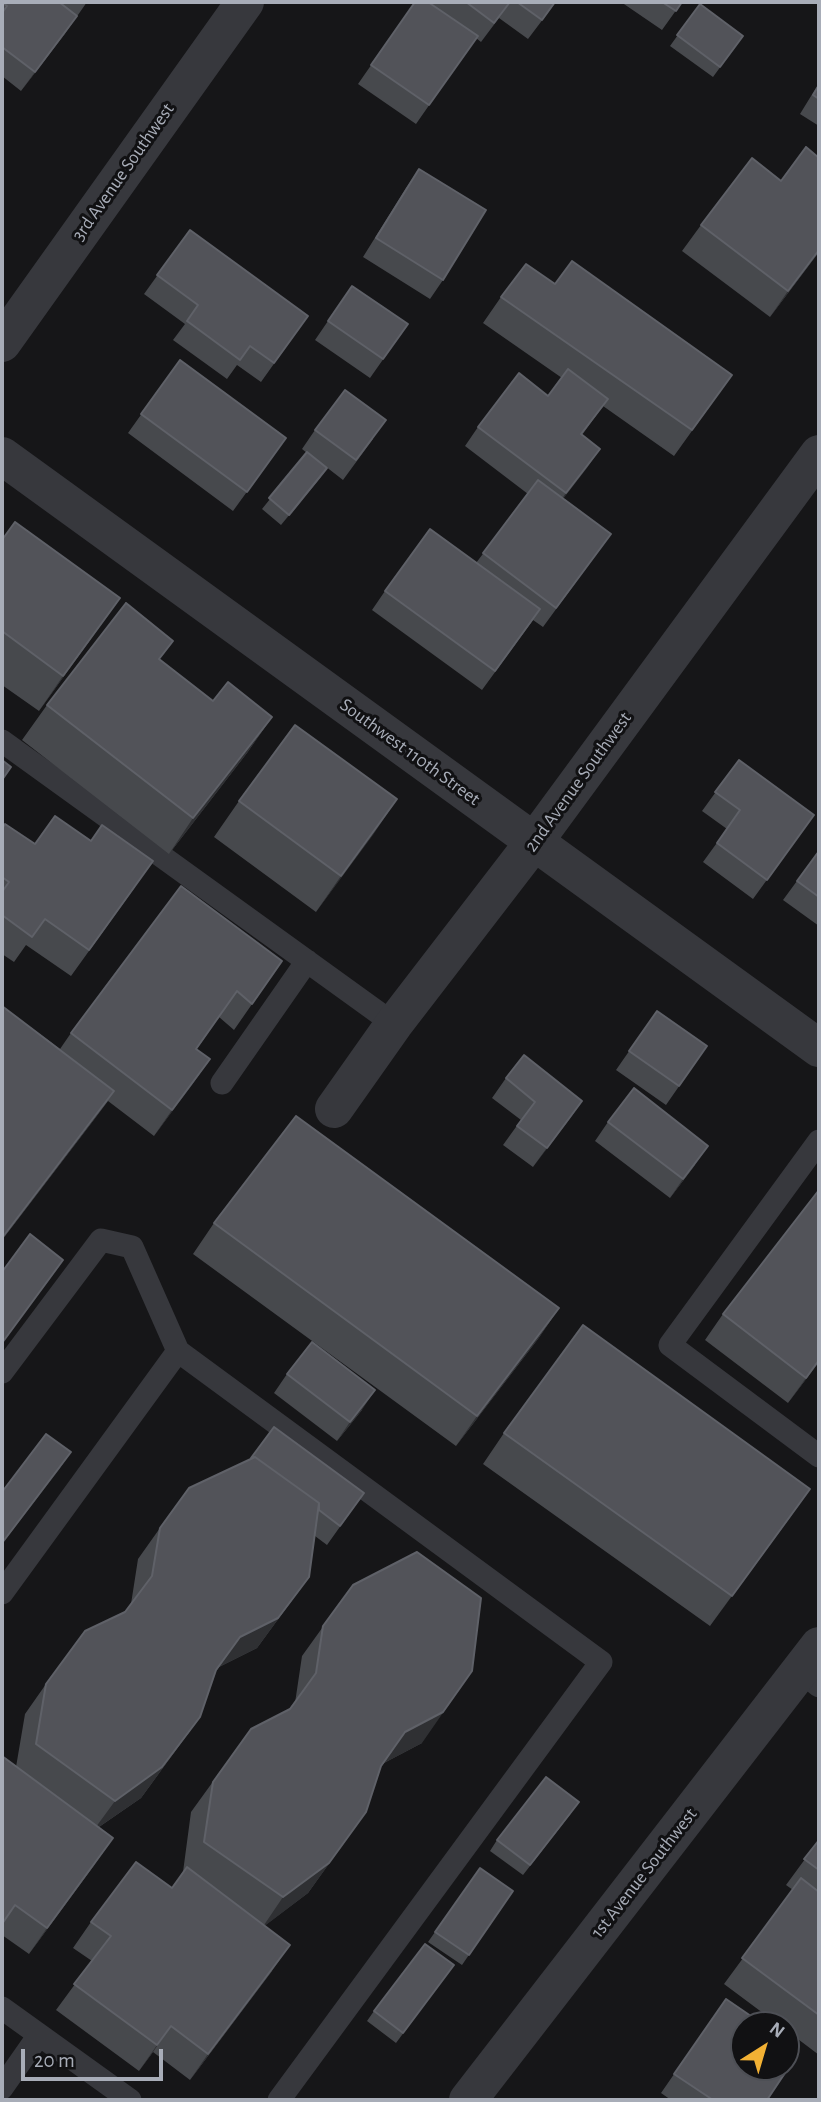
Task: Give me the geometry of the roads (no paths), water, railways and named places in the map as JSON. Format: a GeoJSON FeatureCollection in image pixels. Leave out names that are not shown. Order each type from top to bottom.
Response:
{"type":"FeatureCollection","features":[{"type":"Feature","properties":{"kind":"street","name":"3rd Avenue Southwest"},"geometry":{"type":"LineString","coordinates":[[2,343],[245,2]]}},
{"type":"Feature","properties":{"kind":"street","name":"2nd Avenue Southwest"},"geometry":{"type":"LineString","coordinates":[[334,1109],[394,1024],[534,842],[819,454]]}},
{"type":"Feature","properties":{"kind":"street","name":"Southwest 110th Street"},"geometry":{"type":"LineString","coordinates":[[2,456],[819,1048]]}},
{"type":"Feature","properties":{"kind":"street","name":"1st Avenue Southwest"},"geometry":{"type":"LineString","coordinates":[[468,2100],[813,1668]]}},
{"type":"Feature","properties":{"kind":"lane"},"geometry":{"type":"LineString","coordinates":[[2,741],[394,1024]]}},
{"type":"Feature","properties":{"kind":"lane"},"geometry":{"type":"LineString","coordinates":[[222,1083],[307,961]]}},
{"type":"Feature","properties":{"kind":"lane"},"geometry":{"type":"LineString","coordinates":[[815,1157],[670,1345],[819,1456]]}},
{"type":"Feature","properties":{"kind":"lane"},"geometry":{"type":"LineString","coordinates":[[2,1372],[101,1240],[132,1247],[178,1351],[601,1661],[279,2100]]}},
{"type":"Feature","properties":{"kind":"lane"},"geometry":{"type":"LineString","coordinates":[[2,1594],[178,1351]]}},
{"type":"Feature","properties":{"kind":"lane"},"geometry":{"type":"LineString","coordinates":[[2,2008],[130,2100]]}},
{"type":"Feature","properties":{"kind":"lane"},"geometry":{"type":"LineString","coordinates":[[2,2088],[40,2035]]}}]}
